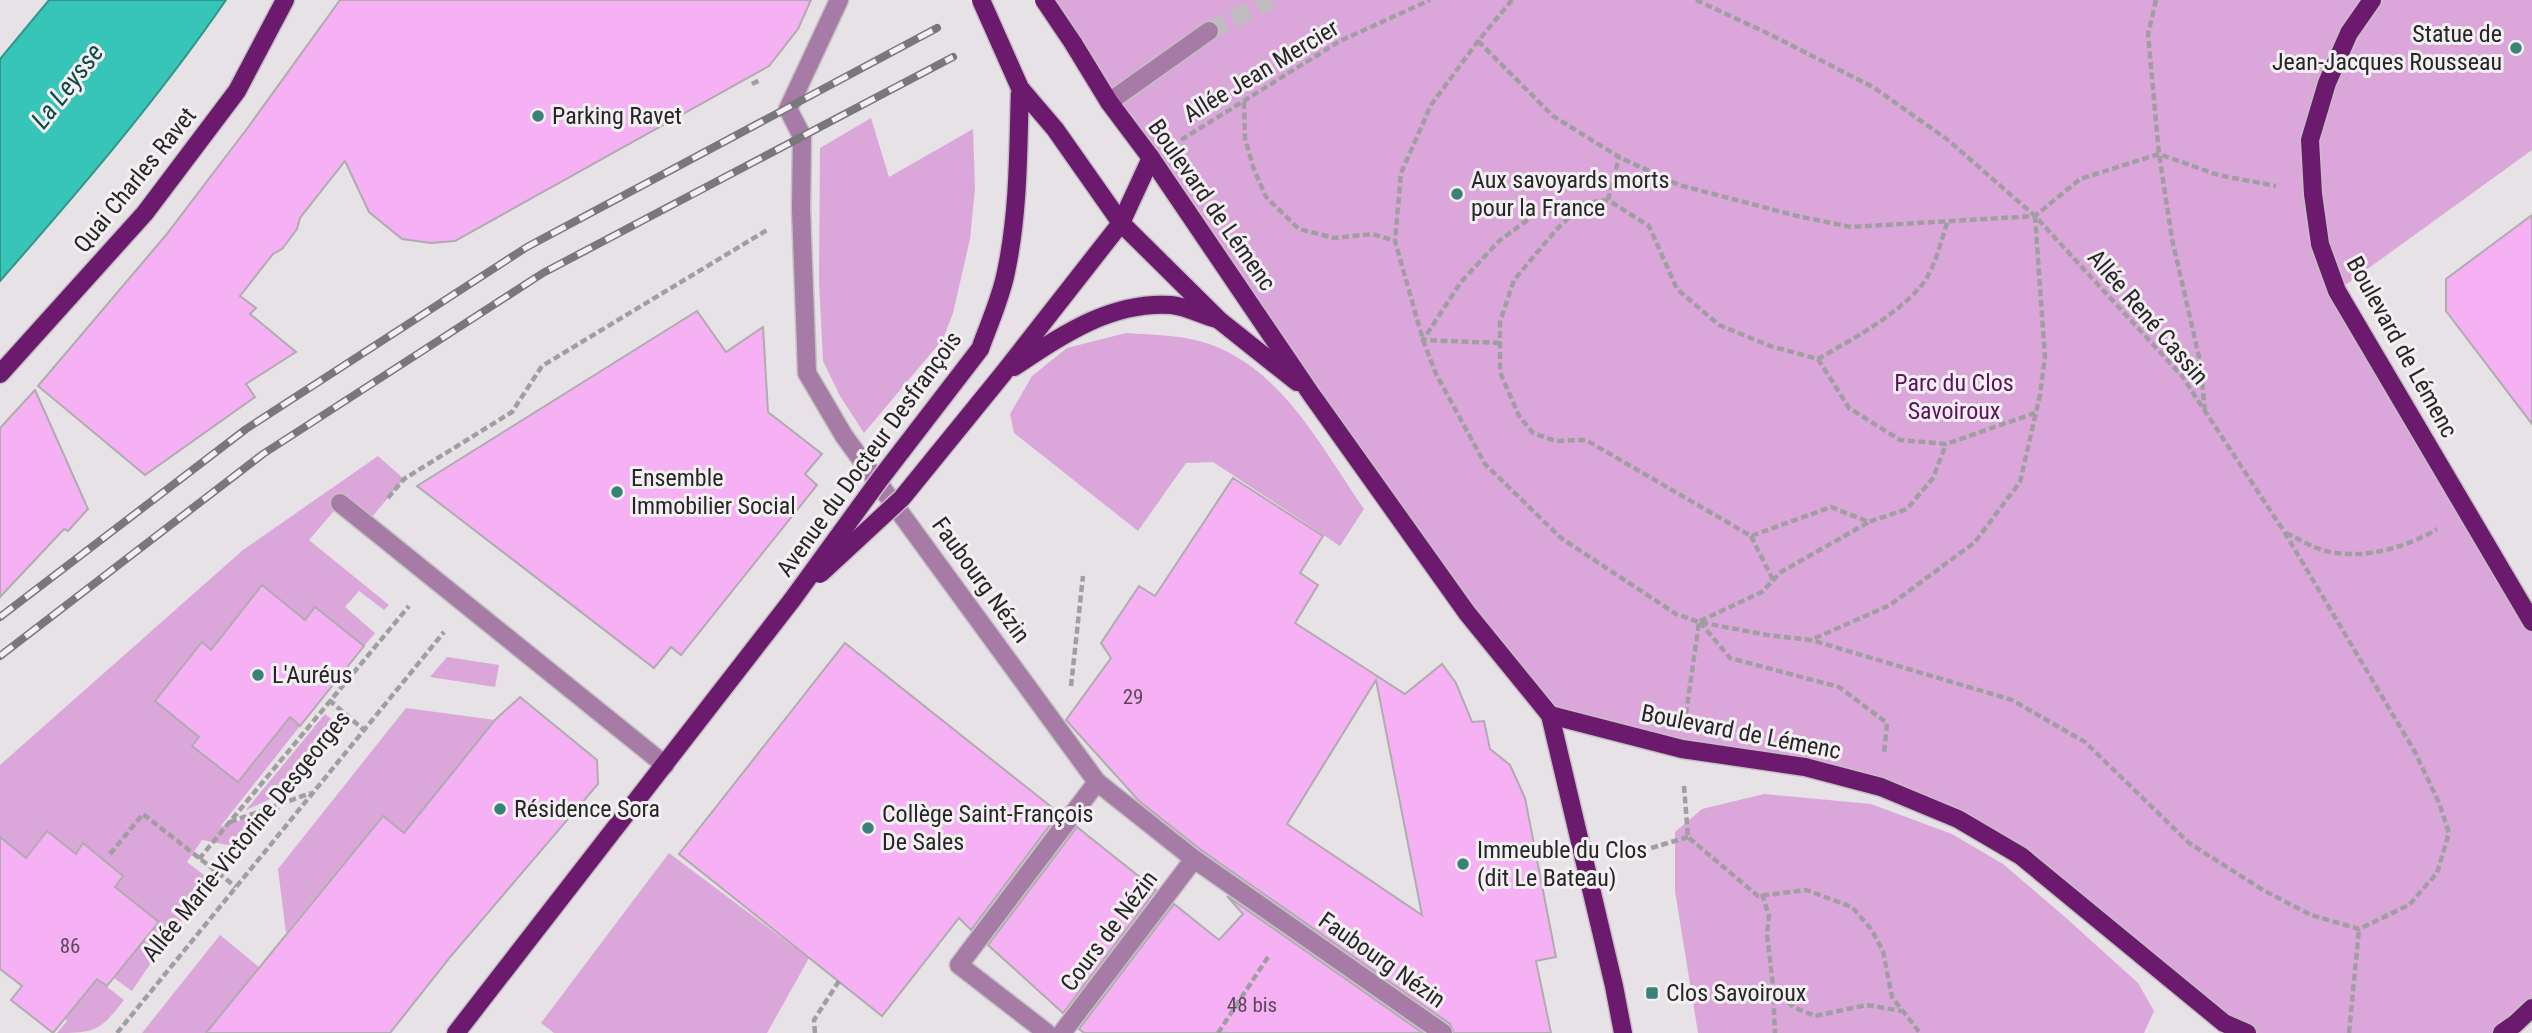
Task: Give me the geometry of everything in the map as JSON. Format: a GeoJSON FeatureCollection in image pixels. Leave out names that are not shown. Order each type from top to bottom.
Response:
{"type":"FeatureCollection","features":[{"type":"Feature","properties":{"kind":"main road","name":"Quai Charles Ravet"},"geometry":{"type":"LineString","coordinates":[[0,374],[153,202],[237,91],[285,0]]}},
{"type":"Feature","properties":{"kind":"main road"},"geometry":{"type":"LineString","coordinates":[[981,0],[1020,88]]}},
{"type":"Feature","properties":{"kind":"main road","name":"Boulevard de Lémenc"},"geometry":{"type":"LineString","coordinates":[[1044,0],[1109,102],[1152,158],[1311,394],[1466,613],[1550,715],[1682,749],[1805,767],[1881,788],[1958,819],[2021,856],[2223,1028],[2246,1033]]}},
{"type":"Feature","properties":{"kind":"main road","name":"Boulevard de Lémenc"},"geometry":{"type":"LineString","coordinates":[[2372,0],[2349,33],[2327,83],[2311,140],[2313,194],[2320,244],[2337,291],[2532,622]]}},
{"type":"Feature","properties":{"kind":"main road","name":"Boulevard de Lémenc"},"geometry":{"type":"LineString","coordinates":[[1020,88],[1055,129],[1121,223],[1219,320],[1311,394]]}},
{"type":"Feature","properties":{"kind":"main road","name":"Avenue du Docteur Desfrançois"},"geometry":{"type":"LineString","coordinates":[[456,1033],[792,600],[880,479],[980,349],[1006,275],[1011,246],[1018,188],[1020,88]]}},
{"type":"Feature","properties":{"kind":"main road","name":"Avenue du Docteur Desfrançois"},"geometry":{"type":"LineString","coordinates":[[792,600],[902,498],[1121,223],[1152,158]]}},
{"type":"Feature","properties":{"kind":"main road","name":"Avenue du Docteur Desfrançois"},"geometry":{"type":"LineString","coordinates":[[1002,375],[1091,320],[1129,308],[1172,305],[1219,320]]}},
{"type":"Feature","properties":{"kind":"main road"},"geometry":{"type":"LineString","coordinates":[[1550,715],[1623,1033]]}},
{"type":"Feature","properties":{"kind":"main road"},"geometry":{"type":"LineString","coordinates":[[2502,1033],[2532,1008]]}},
{"type":"Feature","properties":{"kind":"street","name":"Faubourg Nézin"},"geometry":{"type":"LineString","coordinates":[[839,0],[788,109],[802,136],[801,209],[807,373],[844,436],[1097,782],[1194,859],[1443,1033]]}},
{"type":"Feature","properties":{"kind":"street"},"geometry":{"type":"LineString","coordinates":[[1109,102],[1209,32]]}},
{"type":"Feature","properties":{"kind":"street"},"geometry":{"type":"LineString","coordinates":[[340,503],[665,765]]}},
{"type":"Feature","properties":{"kind":"street"},"geometry":{"type":"LineString","coordinates":[[1047,1033],[959,965],[1097,782]]}},
{"type":"Feature","properties":{"kind":"street","name":"Cours de Nézin"},"geometry":{"type":"LineString","coordinates":[[1062,1033],[1194,859]]}},
{"type":"Feature","properties":{"kind":"path","name":"Allée Jean Mercier"},"geometry":{"type":"LineString","coordinates":[[1152,158],[1340,41],[1430,0]]}},
{"type":"Feature","properties":{"kind":"path"},"geometry":{"type":"LineString","coordinates":[[1512,0],[1431,105],[1401,173],[1395,241],[1423,340],[1436,374],[1485,464],[1561,538],[1676,614],[1699,622],[1811,640],[2012,700],[2085,742],[2189,843],[2263,890],[2311,915],[2359,929],[2349,1033]]}},
{"type":"Feature","properties":{"kind":"path","name":"Allée René Cassin"},"geometry":{"type":"LineString","coordinates":[[1696,0],[1873,87],[1948,140],[2035,216],[2182,376],[2285,533],[2415,752],[2439,803],[2449,834],[2437,873],[2409,905],[2359,929]]}},
{"type":"Feature","properties":{"kind":"path"},"geometry":{"type":"LineString","coordinates":[[2156,0],[2148,34],[2158,154],[2172,239],[2200,361],[2206,412]]}},
{"type":"Feature","properties":{"kind":"path"},"geometry":{"type":"LineString","coordinates":[[1478,41],[1553,116],[1619,157],[1679,185],[1797,216],[1851,227],[2035,216],[2080,179],[2158,154],[2218,175],[2313,194]]}},
{"type":"Feature","properties":{"kind":"path"},"geometry":{"type":"LineString","coordinates":[[752,83],[760,80]]}},
{"type":"Feature","properties":{"kind":"path"},"geometry":{"type":"LineString","coordinates":[[1244,101],[1245,138],[1253,167],[1266,197],[1299,229],[1334,238],[1372,234],[1395,241]]}},
{"type":"Feature","properties":{"kind":"path"},"geometry":{"type":"LineString","coordinates":[[1608,200],[1619,157]]}},
{"type":"Feature","properties":{"kind":"path"},"geometry":{"type":"LineString","coordinates":[[1423,340],[1461,282],[1499,242],[1533,216],[1608,200],[1649,226],[1677,289],[1719,325],[1770,346],[1818,359],[1849,408],[1900,440],[1946,444],[2036,412]]}},
{"type":"Feature","properties":{"kind":"path"},"geometry":{"type":"LineString","coordinates":[[1585,203],[1556,230],[1514,280],[1500,322],[1500,372],[1519,416],[1533,433],[1555,441],[1586,440],[1751,536],[1773,580]]}},
{"type":"Feature","properties":{"kind":"path"},"geometry":{"type":"LineString","coordinates":[[404,479],[512,412],[542,366],[801,209]]}},
{"type":"Feature","properties":{"kind":"path"},"geometry":{"type":"LineString","coordinates":[[1811,640],[1890,605],[1975,542],[2020,482],[2045,357],[2035,216]]}},
{"type":"Feature","properties":{"kind":"path"},"geometry":{"type":"LineString","coordinates":[[1818,359],[1881,321],[1922,285],[1937,255],[1948,220]]}},
{"type":"Feature","properties":{"kind":"path"},"geometry":{"type":"LineString","coordinates":[[1423,340],[1500,343]]}},
{"type":"Feature","properties":{"kind":"path"},"geometry":{"type":"LineString","coordinates":[[1699,622],[1762,592],[1781,572],[1869,522],[1907,509],[1933,478],[1946,444]]}},
{"type":"Feature","properties":{"kind":"path"},"geometry":{"type":"LineString","coordinates":[[1751,536],[1831,507],[1869,522]]}},
{"type":"Feature","properties":{"kind":"path"},"geometry":{"type":"LineString","coordinates":[[2285,533],[2325,551],[2352,554],[2403,545],[2426,536],[2467,511]]}},
{"type":"Feature","properties":{"kind":"path"},"geometry":{"type":"LineString","coordinates":[[1061,694],[1072,686],[1083,576]]}},
{"type":"Feature","properties":{"kind":"path","name":"Allée Marie-Victorine Desgeorges"},"geometry":{"type":"LineString","coordinates":[[117,1033],[466,604]]}},
{"type":"Feature","properties":{"kind":"path"},"geometry":{"type":"LineString","coordinates":[[199,859],[408,605],[417,612]]}},
{"type":"Feature","properties":{"kind":"path"},"geometry":{"type":"LineString","coordinates":[[1699,622],[1682,749],[1688,837],[1758,896],[1806,890],[1852,907],[1871,929],[1882,951],[1892,997],[1920,1033]]}},
{"type":"Feature","properties":{"kind":"path"},"geometry":{"type":"LineString","coordinates":[[1699,622],[1730,658],[1839,687],[1887,723],[1881,788]]}},
{"type":"Feature","properties":{"kind":"path"},"geometry":{"type":"LineString","coordinates":[[434,626],[442,634]]}},
{"type":"Feature","properties":{"kind":"path"},"geometry":{"type":"LineString","coordinates":[[329,701],[365,730]]}},
{"type":"Feature","properties":{"kind":"path"},"geometry":{"type":"LineString","coordinates":[[228,823],[312,793]]}},
{"type":"Feature","properties":{"kind":"path"},"geometry":{"type":"LineString","coordinates":[[110,854],[143,814],[236,887]]}},
{"type":"Feature","properties":{"kind":"path"},"geometry":{"type":"LineString","coordinates":[[1587,868],[1688,837]]}},
{"type":"Feature","properties":{"kind":"path"},"geometry":{"type":"LineString","coordinates":[[1762,894],[1769,916],[1767,934],[1775,1033]]}},
{"type":"Feature","properties":{"kind":"path"},"geometry":{"type":"LineString","coordinates":[[1218,1033],[1289,923]]}},
{"type":"Feature","properties":{"kind":"path"},"geometry":{"type":"LineString","coordinates":[[815,1033],[814,1020],[839,981]]}},
{"type":"Feature","properties":{"kind":"path"},"geometry":{"type":"LineString","coordinates":[[1773,986],[1793,1007],[1815,1016],[1867,1005],[1902,1011]]}},
{"type":"Feature","properties":{"kind":"green space","name":"Parc du Clos Savoiroux"},"geometry":{"type":"Polygon","coordinates":[[[1044,0],[2532,0],[2532,150],[2337,291],[2532,622],[2532,1008],[2502,1033],[2247,1033],[2021,856],[1881,787],[1550,715],[1467,613],[1044,0]]]}},
{"type":"Feature","properties":{"kind":"green space"},"geometry":{"type":"Polygon","coordinates":[[[871,118],[889,177],[973,129],[975,188],[970,239],[953,313],[943,339],[864,433],[840,396],[823,361],[819,281],[820,148],[871,118]]]}},
{"type":"Feature","properties":{"kind":"green space"},"geometry":{"type":"Polygon","coordinates":[[[1126,333],[1181,337],[1212,345],[1261,374],[1281,393],[1317,438],[1364,509],[1340,546],[1213,462],[1186,463],[1138,531],[1014,433],[1010,414],[1032,376],[1067,348],[1126,333]]]}},
{"type":"Feature","properties":{"kind":"green space"},"geometry":{"type":"Polygon","coordinates":[[[378,456],[404,479],[366,524],[340,504],[309,540],[389,605],[384,610],[359,591],[345,607],[375,633],[364,646],[316,607],[305,620],[262,585],[211,650],[201,642],[155,701],[199,737],[192,746],[237,782],[290,717],[300,726],[220,827],[281,807],[248,849],[202,840],[187,862],[213,882],[169,936],[132,991],[114,978],[159,922],[115,887],[123,876],[84,844],[76,854],[47,832],[26,858],[0,864],[0,765],[243,550],[378,456]]]}},
{"type":"Feature","properties":{"kind":"green space"},"geometry":{"type":"Polygon","coordinates":[[[447,657],[499,665],[495,687],[430,677],[447,657]]]}},
{"type":"Feature","properties":{"kind":"green space"},"geometry":{"type":"Polygon","coordinates":[[[406,708],[495,720],[404,833],[382,816],[286,933],[278,869],[406,708]]]}},
{"type":"Feature","properties":{"kind":"green space"},"geometry":{"type":"Polygon","coordinates":[[[325,714],[344,729],[297,787],[246,810],[325,714]]]}},
{"type":"Feature","properties":{"kind":"green space"},"geometry":{"type":"Polygon","coordinates":[[[1764,794],[1871,804],[1952,834],[2003,864],[2138,983],[2154,1011],[2144,1033],[1698,1033],[1675,891],[1675,832],[1702,809],[1764,794]]]}},
{"type":"Feature","properties":{"kind":"green space"},"geometry":{"type":"Polygon","coordinates":[[[669,853],[809,958],[767,1033],[554,1033],[541,1023],[669,853]]]}},
{"type":"Feature","properties":{"kind":"green space"},"geometry":{"type":"Polygon","coordinates":[[[220,935],[259,967],[206,1033],[142,1033],[220,935]]]}},
{"type":"Feature","properties":{"kind":"green space"},"geometry":{"type":"Polygon","coordinates":[[[97,979],[124,1000],[109,1018],[96,1028],[57,1033],[67,1021],[65,1018],[97,979]]]}},
{"type":"Feature","properties":{"kind":"water","name":"La Leysse"},"geometry":{"type":"Polygon","coordinates":[[[49,0],[226,0],[145,109],[0,281],[0,59],[49,0]]]}},
{"type":"Feature","properties":{"kind":"building"},"geometry":{"type":"Polygon","coordinates":[[[340,0],[811,0],[798,29],[769,66],[455,241],[431,243],[402,239],[369,212],[345,161],[300,218],[297,229],[282,249],[273,254],[240,296],[256,308],[250,314],[296,352],[246,384],[255,397],[145,475],[38,386],[166,235],[340,0]]]}},
{"type":"Feature","properties":{"kind":"building"},"geometry":{"type":"Polygon","coordinates":[[[2532,215],[2532,424],[2446,311],[2446,279],[2532,215]]]}},
{"type":"Feature","properties":{"kind":"building","name":"Ensemble Immobilier Social"},"geometry":{"type":"Polygon","coordinates":[[[697,311],[726,352],[763,327],[768,412],[822,454],[805,474],[817,485],[681,655],[671,647],[654,668],[417,486],[697,311]]]}},
{"type":"Feature","properties":{"kind":"building"},"geometry":{"type":"Polygon","coordinates":[[[35,390],[88,509],[68,531],[64,529],[0,597],[0,428],[35,390]]]}},
{"type":"Feature","properties":{"kind":"building"},"geometry":{"type":"Polygon","coordinates":[[[1233,478],[1323,536],[1300,573],[1318,585],[1295,623],[1405,694],[1442,664],[1456,683],[1472,722],[1484,721],[1490,749],[1510,765],[1525,798],[1556,957],[1536,961],[1551,1033],[1454,1033],[1450,1024],[1201,850],[1139,801],[1066,720],[1111,658],[1101,643],[1139,586],[1155,596],[1233,478]],[[1376,680],[1287,824],[1422,915],[1376,680]]]}},
{"type":"Feature","properties":{"kind":"building","name":"L'Auréus"},"geometry":{"type":"Polygon","coordinates":[[[262,585],[305,620],[315,607],[364,646],[300,726],[290,717],[238,782],[192,746],[199,737],[155,701],[202,642],[211,650],[262,585]]]}},
{"type":"Feature","properties":{"kind":"building","name":"Collège Saint-François De Sales"},"geometry":{"type":"Polygon","coordinates":[[[845,643],[1059,813],[971,930],[959,918],[882,1016],[679,854],[845,643]]]}},
{"type":"Feature","properties":{"kind":"building"},"geometry":{"type":"Polygon","coordinates":[[[520,697],[597,760],[598,784],[451,956],[390,1033],[206,1033],[383,816],[404,833],[495,720],[520,697]]]}},
{"type":"Feature","properties":{"kind":"building"},"geometry":{"type":"Polygon","coordinates":[[[1077,827],[1156,890],[1063,1013],[988,945],[1077,827]]]}},
{"type":"Feature","properties":{"kind":"building"},"geometry":{"type":"Polygon","coordinates":[[[47,831],[76,854],[83,843],[123,876],[115,887],[159,922],[107,986],[97,979],[53,1033],[11,1000],[22,986],[0,969],[0,837],[26,858],[47,831]]]}},
{"type":"Feature","properties":{"kind":"building"},"geometry":{"type":"Polygon","coordinates":[[[1227,896],[1423,1033],[1084,1033],[1079,1029],[1174,904],[1219,940],[1243,914],[1227,896]]]}},
{"type":"Feature","properties":{"kind":"tunnel"},"geometry":{"type":"LineString","coordinates":[[1209,31],[1271,0]]}},
{"type":"Feature","properties":{"kind":"railway"},"geometry":{"type":"LineString","coordinates":[[0,617],[246,429],[527,247],[937,28]]}},
{"type":"Feature","properties":{"kind":"railway"},"geometry":{"type":"LineString","coordinates":[[0,656],[263,454],[543,273],[953,57]]}},
{"type":"Feature","properties":{"kind":"place","name":"Statue de Jean-Jacques Rousseau"},"geometry":{"type":"Point","coordinates":[2516,48]}},
{"type":"Feature","properties":{"kind":"place","name":"Parking Ravet"},"geometry":{"type":"Point","coordinates":[538,116]}},
{"type":"Feature","properties":{"kind":"place","name":"Aux savoyards morts pour la France"},"geometry":{"type":"Point","coordinates":[1457,194]}},
{"type":"Feature","properties":{"kind":"place","name":"Ensemble Immobilier Social"},"geometry":{"type":"Point","coordinates":[617,492]}},
{"type":"Feature","properties":{"kind":"place","name":"L'Auréus"},"geometry":{"type":"Point","coordinates":[258,675]}},
{"type":"Feature","properties":{"kind":"place","name":"Résidence Sora"},"geometry":{"type":"Point","coordinates":[500,809]}},
{"type":"Feature","properties":{"kind":"place","name":"Collège Saint-François De Sales"},"geometry":{"type":"Point","coordinates":[868,828]}},
{"type":"Feature","properties":{"kind":"place","name":"Immeuble du Clos (dit Le Bateau)"},"geometry":{"type":"Point","coordinates":[1463,864]}},
{"type":"Feature","properties":{"kind":"place","name":"Clos Savoiroux"},"geometry":{"type":"Point","coordinates":[1652,993]}}]}
